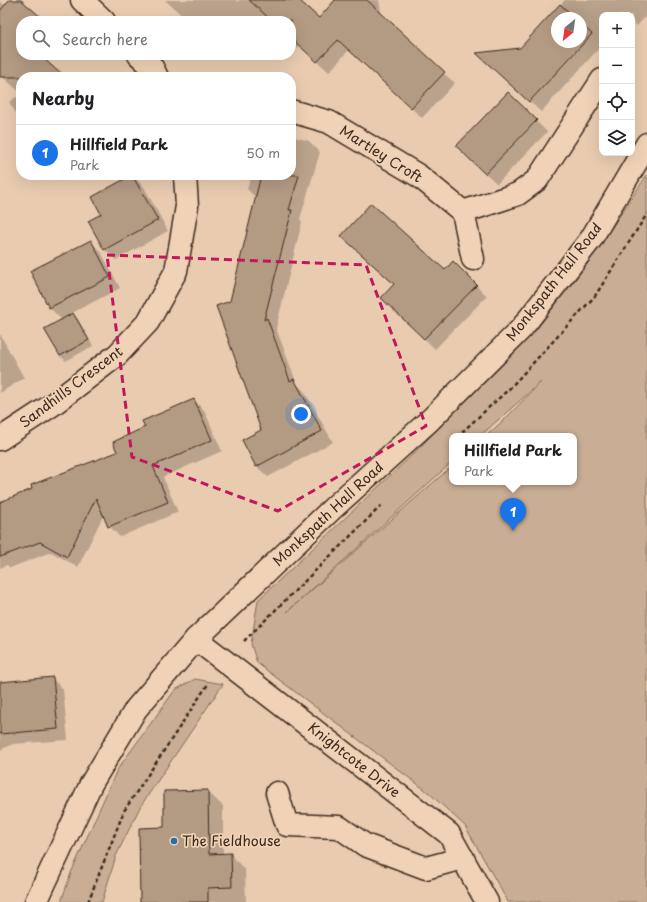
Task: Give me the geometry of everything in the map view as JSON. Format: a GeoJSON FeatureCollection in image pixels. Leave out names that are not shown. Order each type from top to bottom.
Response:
{"type":"FeatureCollection","features":[{"type":"Feature","properties":{"kind":"street"},"geometry":{"type":"LineString","coordinates":[[82,0],[99,16]]}},
{"type":"Feature","properties":{"kind":"street"},"geometry":{"type":"LineString","coordinates":[[144,60],[152,67],[154,72]]}},
{"type":"Feature","properties":{"kind":"street"},"geometry":{"type":"LineString","coordinates":[[473,259],[463,212],[518,194],[537,180],[599,84]]}},
{"type":"Feature","properties":{"kind":"street","name":"Martley Croft"},"geometry":{"type":"LineString","coordinates":[[296,112],[329,122],[419,176],[463,212]]}},
{"type":"Feature","properties":{"kind":"street","name":"Monkspath Hall Road"},"geometry":{"type":"LineString","coordinates":[[36,902],[91,784],[132,716],[196,639],[333,508],[430,420],[521,329],[591,238],[647,144]]}},
{"type":"Feature","properties":{"kind":"street","name":"Sandhills Crescent"},"geometry":{"type":"LineString","coordinates":[[0,439],[52,405],[117,355],[148,322],[176,271],[187,206],[185,180]]}},
{"type":"Feature","properties":{"kind":"street","name":"Knightcote Drive"},"geometry":{"type":"LineString","coordinates":[[196,639],[449,834],[487,902]]}},
{"type":"Feature","properties":{"kind":"street"},"geometry":{"type":"LineString","coordinates":[[276,793],[287,825],[339,827],[365,845],[426,868],[463,858]]}},
{"type":"Feature","properties":{"kind":"highlighted area"},"geometry":{"type":"Polygon","coordinates":[[[107,255],[366,265],[426,426],[278,511],[132,457],[107,255]]]}},
{"type":"Feature","properties":{"kind":"shaded area"},"geometry":{"type":"Polygon","coordinates":[[[647,175],[647,902],[508,902],[465,826],[428,792],[257,663],[251,644],[258,600],[411,456],[535,331],[588,263],[647,175]],[[541,382],[483,433],[449,433],[449,465],[287,612],[449,469],[449,485],[577,485],[577,433],[489,433],[541,382]]]}},
{"type":"Feature","properties":{"kind":"shaded area"},"geometry":{"type":"Polygon","coordinates":[[[195,679],[223,684],[140,807],[116,856],[102,902],[61,902],[71,873],[117,770],[175,690],[195,679]]]}},
{"type":"Feature","properties":{"kind":"building"},"geometry":{"type":"Polygon","coordinates":[[[9,0],[21,0],[40,16],[16,16],[16,60],[45,60],[59,72],[16,72],[16,77],[0,77],[0,11],[9,0]]]}},
{"type":"Feature","properties":{"kind":"building"},"geometry":{"type":"Polygon","coordinates":[[[249,0],[299,0],[319,18],[335,0],[367,0],[445,72],[411,108],[338,40],[317,62],[296,43],[296,16],[267,16],[249,0]]]}},
{"type":"Feature","properties":{"kind":"building"},"geometry":{"type":"Polygon","coordinates":[[[560,4],[569,12],[553,12],[560,4]]]}},
{"type":"Feature","properties":{"kind":"building"},"geometry":{"type":"Polygon","coordinates":[[[551,14],[551,48],[579,48],[529,102],[476,53],[520,48],[551,14]]]}},
{"type":"Feature","properties":{"kind":"building"},"geometry":{"type":"Polygon","coordinates":[[[587,29],[592,34],[587,39],[587,29]]]}},
{"type":"Feature","properties":{"kind":"building"},"geometry":{"type":"Polygon","coordinates":[[[508,92],[537,120],[485,174],[456,146],[508,92]]]}},
{"type":"Feature","properties":{"kind":"building"},"geometry":{"type":"Polygon","coordinates":[[[296,175],[299,175],[289,210],[292,210],[264,320],[267,318],[290,381],[294,379],[322,431],[256,467],[242,440],[261,430],[216,306],[230,301],[260,180],[296,180],[296,175]]]}},
{"type":"Feature","properties":{"kind":"building"},"geometry":{"type":"Polygon","coordinates":[[[123,180],[135,180],[158,220],[104,250],[88,221],[101,214],[92,197],[123,180]]]}},
{"type":"Feature","properties":{"kind":"building"},"geometry":{"type":"Polygon","coordinates":[[[371,203],[445,270],[453,261],[477,285],[424,339],[381,298],[394,284],[341,236],[371,203]]]}},
{"type":"Feature","properties":{"kind":"building"},"geometry":{"type":"Polygon","coordinates":[[[91,240],[110,277],[49,308],[30,271],[91,240]]]}},
{"type":"Feature","properties":{"kind":"building"},"geometry":{"type":"Polygon","coordinates":[[[73,313],[89,340],[60,356],[44,329],[73,313]]]}},
{"type":"Feature","properties":{"kind":"building"},"geometry":{"type":"Polygon","coordinates":[[[194,399],[212,440],[153,466],[168,502],[108,527],[96,498],[67,557],[40,542],[0,557],[0,502],[32,489],[31,485],[117,452],[113,442],[145,427],[142,421],[194,399]]]}},
{"type":"Feature","properties":{"kind":"building"},"geometry":{"type":"Polygon","coordinates":[[[53,677],[58,729],[0,734],[0,682],[53,677]]]}},
{"type":"Feature","properties":{"kind":"building","name":"The Fieldhouse"},"geometry":{"type":"Polygon","coordinates":[[[208,790],[209,854],[231,853],[232,887],[208,888],[208,902],[140,902],[139,828],[164,827],[164,791],[208,790]]]}},
{"type":"Feature","properties":{"kind":"place","name":"Hillfield Park"},"geometry":{"type":"Point","coordinates":[513,531]}},
{"type":"Feature","properties":{"kind":"place","name":"The Fieldhouse"},"geometry":{"type":"Point","coordinates":[174,841]}}]}
